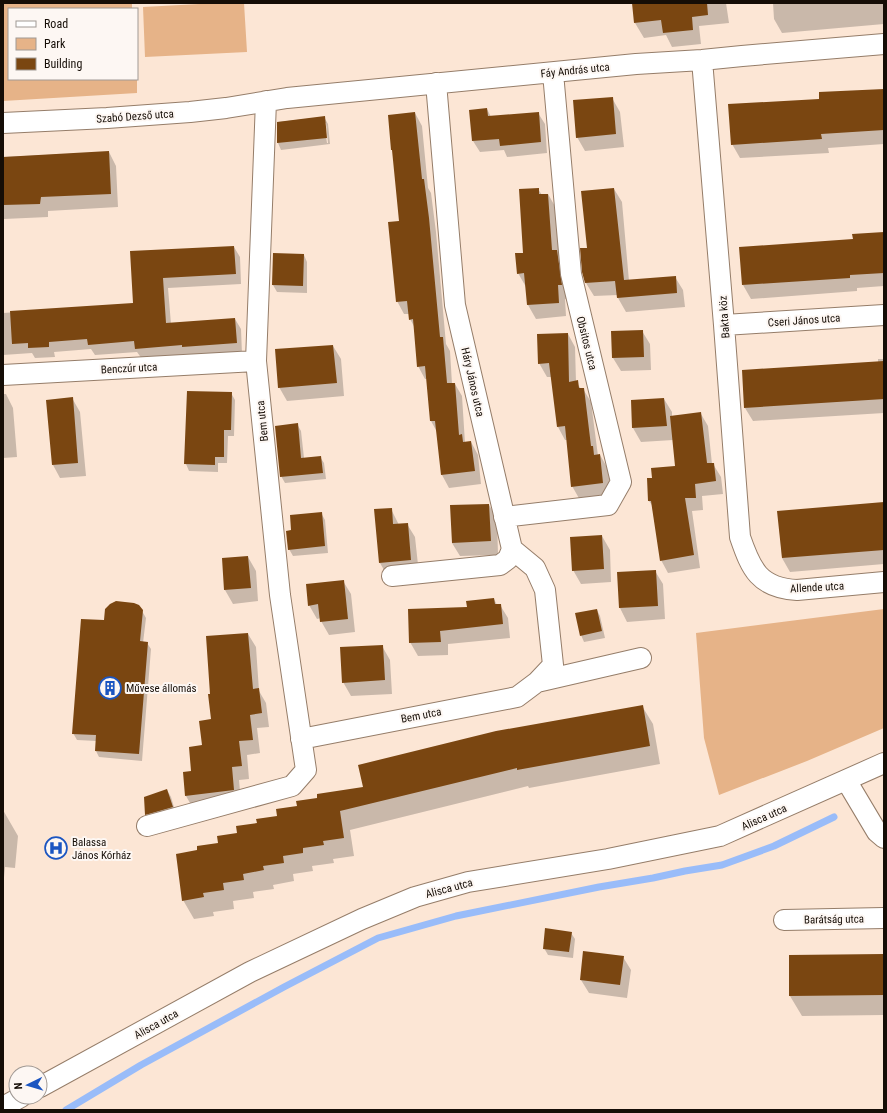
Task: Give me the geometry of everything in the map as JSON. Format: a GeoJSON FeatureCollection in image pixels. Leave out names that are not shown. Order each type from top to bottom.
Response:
{"type":"FeatureCollection","features":[{"type":"Feature","properties":{"kind":"street","name":"Fáy András utca"},"geometry":{"type":"LineString","coordinates":[[266,101],[636,64],[702,60],[884,44]]}},
{"type":"Feature","properties":{"kind":"street","name":"Bakta köz"},"geometry":{"type":"LineString","coordinates":[[702,60],[740,537],[748,559],[756,571]]}},
{"type":"Feature","properties":{"kind":"street","name":"Obsitos utca"},"geometry":{"type":"LineString","coordinates":[[504,516],[608,505],[621,482],[571,274],[553,73]]}},
{"type":"Feature","properties":{"kind":"street","name":"Háry János utca"},"geometry":{"type":"LineString","coordinates":[[436,83],[455,305],[512,549]]}},
{"type":"Feature","properties":{"kind":"street","name":"Szabó Dezső utca"},"geometry":{"type":"LineString","coordinates":[[3,123],[190,112],[266,101]]}},
{"type":"Feature","properties":{"kind":"street","name":"Bem utca"},"geometry":{"type":"LineString","coordinates":[[147,826],[292,786],[306,770],[280,595],[256,361],[266,101]]}},
{"type":"Feature","properties":{"kind":"street","name":"Cseri János utca"},"geometry":{"type":"LineString","coordinates":[[724,325],[884,315]]}},
{"type":"Feature","properties":{"kind":"street","name":"Benczúr utca"},"geometry":{"type":"LineString","coordinates":[[3,375],[256,361]]}},
{"type":"Feature","properties":{"kind":"street","name":"Bem utca"},"geometry":{"type":"LineString","coordinates":[[301,739],[517,697],[537,682],[553,665],[546,590],[535,568],[512,549]]}},
{"type":"Feature","properties":{"kind":"street"},"geometry":{"type":"LineString","coordinates":[[392,576],[500,565],[508,559],[512,549]]}},
{"type":"Feature","properties":{"kind":"street","name":"Allende utca"},"geometry":{"type":"LineString","coordinates":[[756,571],[767,583],[783,589],[797,590],[884,582]]}},
{"type":"Feature","properties":{"kind":"street","name":"Bem utca"},"geometry":{"type":"LineString","coordinates":[[537,682],[641,658]]}},
{"type":"Feature","properties":{"kind":"street","name":"Alisca utca"},"geometry":{"type":"LineString","coordinates":[[48,1083],[250,972],[362,919],[415,897],[468,882],[608,859],[720,836],[884,763]]}},
{"type":"Feature","properties":{"kind":"street"},"geometry":{"type":"LineString","coordinates":[[846,780],[877,832],[884,838]]}},
{"type":"Feature","properties":{"kind":"street","name":"Barátság utca"},"geometry":{"type":"LineString","coordinates":[[784,920],[884,918]]}},
{"type":"Feature","properties":{"kind":"green space"},"geometry":{"type":"Polygon","coordinates":[[[3,3],[132,3],[132,8],[8,8],[8,80],[137,80],[137,93],[3,101],[3,3]]]}},
{"type":"Feature","properties":{"kind":"green space"},"geometry":{"type":"Polygon","coordinates":[[[244,3],[247,52],[145,57],[143,7],[244,3]]]}},
{"type":"Feature","properties":{"kind":"green space"},"geometry":{"type":"Polygon","coordinates":[[[884,609],[884,728],[807,761],[719,795],[704,738],[696,633],[884,609]]]}},
{"type":"Feature","properties":{"kind":"building"},"geometry":{"type":"Polygon","coordinates":[[[632,3],[707,3],[708,15],[692,17],[693,30],[663,33],[661,20],[634,23],[632,3]]]}},
{"type":"Feature","properties":{"kind":"building"},"geometry":{"type":"Polygon","coordinates":[[[884,89],[884,130],[821,134],[822,139],[731,145],[728,104],[819,99],[819,92],[884,89]]]}},
{"type":"Feature","properties":{"kind":"building"},"geometry":{"type":"Polygon","coordinates":[[[613,97],[616,134],[576,138],[573,100],[613,97]]]}},
{"type":"Feature","properties":{"kind":"building"},"geometry":{"type":"Polygon","coordinates":[[[487,108],[488,116],[539,112],[541,142],[500,146],[499,139],[472,141],[469,110],[487,108]]]}},
{"type":"Feature","properties":{"kind":"building"},"geometry":{"type":"Polygon","coordinates":[[[415,112],[422,179],[424,179],[429,218],[440,337],[443,337],[447,383],[455,383],[459,435],[462,434],[463,442],[471,441],[475,471],[441,475],[435,421],[430,421],[425,366],[417,367],[413,319],[409,320],[407,301],[396,302],[388,222],[399,221],[388,115],[415,112]]]}},
{"type":"Feature","properties":{"kind":"building"},"geometry":{"type":"Polygon","coordinates":[[[325,116],[327,138],[277,143],[277,122],[325,116]]]}},
{"type":"Feature","properties":{"kind":"building"},"geometry":{"type":"Polygon","coordinates":[[[109,151],[111,194],[41,197],[40,204],[3,205],[3,157],[109,151]]]}},
{"type":"Feature","properties":{"kind":"building"},"geometry":{"type":"Polygon","coordinates":[[[539,188],[539,194],[548,194],[552,250],[557,250],[562,285],[558,285],[559,303],[527,305],[524,273],[517,274],[515,253],[523,253],[519,189],[539,188]]]}},
{"type":"Feature","properties":{"kind":"building"},"geometry":{"type":"Polygon","coordinates":[[[614,188],[624,280],[676,276],[677,293],[617,298],[615,281],[585,283],[582,272],[580,248],[587,248],[581,191],[614,188]]]}},
{"type":"Feature","properties":{"kind":"building"},"geometry":{"type":"Polygon","coordinates":[[[884,232],[884,273],[850,275],[850,278],[742,285],[739,247],[853,239],[852,234],[884,232]]]}},
{"type":"Feature","properties":{"kind":"building"},"geometry":{"type":"Polygon","coordinates":[[[234,246],[236,274],[163,278],[166,323],[235,318],[237,343],[182,347],[182,345],[135,349],[134,341],[88,345],[87,339],[49,342],[49,347],[28,348],[28,343],[12,344],[10,311],[133,303],[130,251],[234,246]]]}},
{"type":"Feature","properties":{"kind":"building"},"geometry":{"type":"Polygon","coordinates":[[[273,253],[304,254],[303,286],[272,285],[273,253]]]}},
{"type":"Feature","properties":{"kind":"building"},"geometry":{"type":"Polygon","coordinates":[[[643,330],[644,357],[612,358],[611,331],[643,330]]]}},
{"type":"Feature","properties":{"kind":"building"},"geometry":{"type":"Polygon","coordinates":[[[568,333],[569,382],[578,380],[579,388],[584,388],[591,446],[593,446],[594,455],[600,454],[603,483],[571,487],[565,426],[557,427],[549,363],[538,364],[537,334],[568,333]]]}},
{"type":"Feature","properties":{"kind":"building"},"geometry":{"type":"Polygon","coordinates":[[[333,345],[337,383],[278,388],[275,349],[333,345]]]}},
{"type":"Feature","properties":{"kind":"building"},"geometry":{"type":"Polygon","coordinates":[[[884,361],[884,399],[744,408],[742,370],[884,361]]]}},
{"type":"Feature","properties":{"kind":"building"},"geometry":{"type":"Polygon","coordinates":[[[187,391],[232,392],[231,430],[224,430],[224,457],[215,457],[215,465],[184,464],[187,391]]]}},
{"type":"Feature","properties":{"kind":"building"},"geometry":{"type":"Polygon","coordinates":[[[73,397],[78,463],[52,465],[46,400],[73,397]]]}},
{"type":"Feature","properties":{"kind":"building"},"geometry":{"type":"Polygon","coordinates":[[[664,398],[667,426],[632,428],[631,400],[664,398]]]}},
{"type":"Feature","properties":{"kind":"building"},"geometry":{"type":"Polygon","coordinates":[[[701,412],[707,463],[714,463],[716,481],[695,484],[696,498],[685,498],[694,555],[660,561],[651,501],[648,501],[647,478],[652,478],[651,468],[675,466],[670,416],[701,412]]]}},
{"type":"Feature","properties":{"kind":"building"},"geometry":{"type":"Polygon","coordinates":[[[298,423],[301,458],[321,456],[323,473],[280,477],[275,426],[298,423]]]}},
{"type":"Feature","properties":{"kind":"building"},"geometry":{"type":"Polygon","coordinates":[[[884,502],[884,550],[782,558],[777,511],[884,502]]]}},
{"type":"Feature","properties":{"kind":"building"},"geometry":{"type":"Polygon","coordinates":[[[489,504],[491,541],[452,543],[450,505],[489,504]]]}},
{"type":"Feature","properties":{"kind":"building"},"geometry":{"type":"Polygon","coordinates":[[[392,508],[393,524],[408,523],[411,560],[379,563],[374,509],[392,508]]]}},
{"type":"Feature","properties":{"kind":"building"},"geometry":{"type":"Polygon","coordinates":[[[322,512],[325,546],[288,550],[286,531],[291,530],[290,515],[322,512]]]}},
{"type":"Feature","properties":{"kind":"building"},"geometry":{"type":"Polygon","coordinates":[[[602,535],[604,569],[572,571],[570,537],[602,535]]]}},
{"type":"Feature","properties":{"kind":"building"},"geometry":{"type":"Polygon","coordinates":[[[248,556],[251,588],[224,590],[222,558],[248,556]]]}},
{"type":"Feature","properties":{"kind":"building"},"geometry":{"type":"Polygon","coordinates":[[[656,570],[658,606],[619,608],[617,572],[656,570]]]}},
{"type":"Feature","properties":{"kind":"building"},"geometry":{"type":"Polygon","coordinates":[[[344,580],[348,619],[320,622],[318,604],[308,606],[306,584],[344,580]]]}},
{"type":"Feature","properties":{"kind":"building"},"geometry":{"type":"Polygon","coordinates":[[[494,598],[495,604],[501,604],[503,624],[440,631],[441,642],[409,643],[408,609],[467,607],[466,601],[494,598]]]}},
{"type":"Feature","properties":{"kind":"building","name":"Művese állomás"},"geometry":{"type":"Polygon","coordinates":[[[116,601],[134,603],[139,605],[143,610],[140,641],[148,642],[139,754],[95,751],[96,735],[72,734],[81,619],[104,620],[105,609],[116,601]]]}},
{"type":"Feature","properties":{"kind":"building"},"geometry":{"type":"Polygon","coordinates":[[[597,609],[602,631],[580,636],[575,613],[597,609]]]}},
{"type":"Feature","properties":{"kind":"building"},"geometry":{"type":"Polygon","coordinates":[[[248,633],[253,689],[259,688],[262,713],[250,715],[253,740],[239,741],[242,766],[232,767],[234,790],[185,796],[183,772],[191,771],[189,747],[202,745],[199,721],[211,719],[208,694],[210,694],[206,636],[248,633]]]}},
{"type":"Feature","properties":{"kind":"building"},"geometry":{"type":"Polygon","coordinates":[[[383,645],[385,680],[342,683],[340,647],[383,645]]]}},
{"type":"Feature","properties":{"kind":"building"},"geometry":{"type":"Polygon","coordinates":[[[643,705],[650,746],[517,770],[517,768],[340,811],[344,838],[323,841],[324,845],[303,848],[303,853],[283,856],[284,863],[263,866],[264,870],[243,874],[244,880],[223,883],[224,890],[203,893],[204,897],[182,901],[176,854],[197,850],[197,846],[218,843],[217,836],[237,833],[236,826],[257,823],[256,819],[277,816],[276,809],[297,806],[296,801],[317,798],[317,794],[363,787],[358,765],[496,731],[643,705]]]}},
{"type":"Feature","properties":{"kind":"building"},"geometry":{"type":"Polygon","coordinates":[[[167,789],[173,807],[145,815],[144,797],[167,789]]]}},
{"type":"Feature","properties":{"kind":"building"},"geometry":{"type":"Polygon","coordinates":[[[545,928],[572,932],[569,952],[543,949],[545,928]]]}},
{"type":"Feature","properties":{"kind":"building"},"geometry":{"type":"Polygon","coordinates":[[[583,951],[624,956],[620,985],[580,980],[583,951]]]}},
{"type":"Feature","properties":{"kind":"building"},"geometry":{"type":"Polygon","coordinates":[[[884,954],[884,995],[789,996],[789,955],[884,954]]]}},
{"type":"Feature","properties":{"kind":"waterway"},"geometry":{"type":"LineString","coordinates":[[66,1110],[141,1065],[284,987],[378,938],[456,916],[599,887],[722,865],[774,846],[834,817]]}},
{"type":"Feature","properties":{"kind":"place","name":"Művese állomás"},"geometry":{"type":"Point","coordinates":[110,688]}},
{"type":"Feature","properties":{"kind":"place","name":"Balassa János Kórház"},"geometry":{"type":"Point","coordinates":[56,848]}}]}
